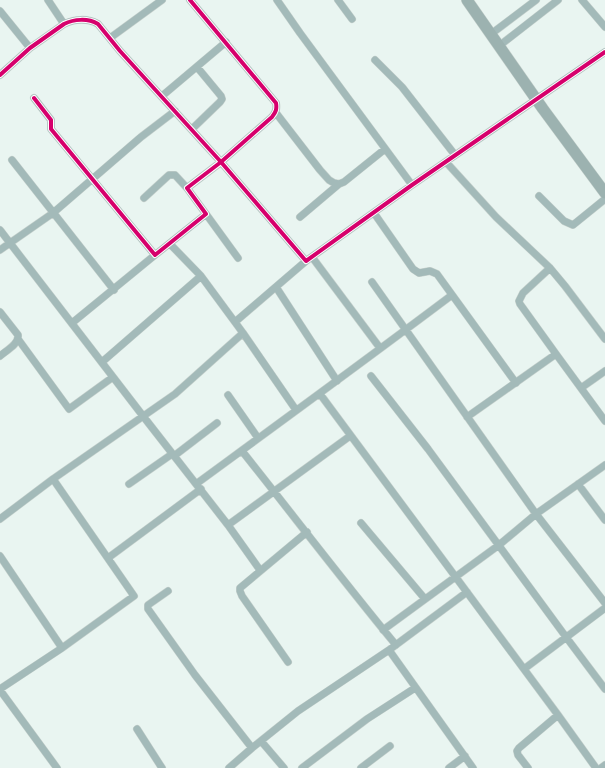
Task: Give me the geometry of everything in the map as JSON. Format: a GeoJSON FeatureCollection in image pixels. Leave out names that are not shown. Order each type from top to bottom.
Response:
{"type":"FeatureCollection","features":[{"type":"Feature","properties":{"kind":"main road"},"geometry":{"type":"LineString","coordinates":[[467,0],[536,99],[603,187]]}},
{"type":"Feature","properties":{"kind":"street"},"geometry":{"type":"LineString","coordinates":[[48,0],[64,24]]}},
{"type":"Feature","properties":{"kind":"street"},"geometry":{"type":"LineString","coordinates":[[110,38],[162,0]]}},
{"type":"Feature","properties":{"kind":"street"},"geometry":{"type":"LineString","coordinates":[[187,188],[221,162],[276,113],[277,107],[276,102],[190,0]]}},
{"type":"Feature","properties":{"kind":"street"},"geometry":{"type":"LineString","coordinates":[[277,0],[412,185]]}},
{"type":"Feature","properties":{"kind":"street"},"geometry":{"type":"LineString","coordinates":[[338,0],[352,19]]}},
{"type":"Feature","properties":{"kind":"street"},"geometry":{"type":"LineString","coordinates":[[491,34],[536,0]]}},
{"type":"Feature","properties":{"kind":"street"},"geometry":{"type":"LineString","coordinates":[[499,46],[558,0]]}},
{"type":"Feature","properties":{"kind":"street"},"geometry":{"type":"LineString","coordinates":[[582,0],[605,27]]}},
{"type":"Feature","properties":{"kind":"street"},"geometry":{"type":"LineString","coordinates":[[0,11],[30,48]]}},
{"type":"Feature","properties":{"kind":"street"},"geometry":{"type":"LineString","coordinates":[[0,75],[30,48],[64,24],[70,21],[89,20],[98,24],[309,259],[380,348]]}},
{"type":"Feature","properties":{"kind":"street"},"geometry":{"type":"LineString","coordinates":[[162,96],[226,42]]}},
{"type":"Feature","properties":{"kind":"street"},"geometry":{"type":"LineString","coordinates":[[235,322],[309,259],[412,185],[605,52]]}},
{"type":"Feature","properties":{"kind":"street"},"geometry":{"type":"LineString","coordinates":[[375,60],[406,91],[455,155]]}},
{"type":"Feature","properties":{"kind":"street"},"geometry":{"type":"LineString","coordinates":[[192,130],[216,107],[222,99],[197,67]]}},
{"type":"Feature","properties":{"kind":"street"},"geometry":{"type":"LineString","coordinates":[[34,98],[51,120],[51,129],[155,255]]}},
{"type":"Feature","properties":{"kind":"street"},"geometry":{"type":"LineString","coordinates":[[0,250],[52,213],[175,111]]}},
{"type":"Feature","properties":{"kind":"street"},"geometry":{"type":"LineString","coordinates":[[276,113],[320,170],[329,180],[339,184]]}},
{"type":"Feature","properties":{"kind":"street"},"geometry":{"type":"LineString","coordinates":[[300,217],[339,184],[357,172],[385,149]]}},
{"type":"Feature","properties":{"kind":"street"},"geometry":{"type":"LineString","coordinates":[[12,160],[52,213],[114,290]]}},
{"type":"Feature","properties":{"kind":"street"},"geometry":{"type":"LineString","coordinates":[[446,162],[496,217],[550,268],[605,339]]}},
{"type":"Feature","properties":{"kind":"street"},"geometry":{"type":"LineString","coordinates":[[144,198],[169,175],[175,175],[187,188],[238,258]]}},
{"type":"Feature","properties":{"kind":"street"},"geometry":{"type":"LineString","coordinates":[[539,196],[564,221],[572,225],[605,200]]}},
{"type":"Feature","properties":{"kind":"street"},"geometry":{"type":"LineString","coordinates":[[374,213],[413,269],[419,273],[430,270],[437,274],[516,382]]}},
{"type":"Feature","properties":{"kind":"street"},"geometry":{"type":"LineString","coordinates":[[72,323],[206,214]]}},
{"type":"Feature","properties":{"kind":"street"},"geometry":{"type":"LineString","coordinates":[[0,230],[228,525],[260,570]]}},
{"type":"Feature","properties":{"kind":"street"},"geometry":{"type":"LineString","coordinates":[[170,244],[201,276],[243,333],[296,410]]}},
{"type":"Feature","properties":{"kind":"street"},"geometry":{"type":"LineString","coordinates":[[550,268],[523,293],[519,301],[520,304],[605,421]]}},
{"type":"Feature","properties":{"kind":"street"},"geometry":{"type":"LineString","coordinates":[[102,362],[201,276]]}},
{"type":"Feature","properties":{"kind":"street"},"geometry":{"type":"LineString","coordinates":[[372,282],[536,514],[605,603]]}},
{"type":"Feature","properties":{"kind":"street"},"geometry":{"type":"LineString","coordinates":[[276,287],[337,381]]}},
{"type":"Feature","properties":{"kind":"street"},"geometry":{"type":"LineString","coordinates":[[108,558],[258,438],[320,394],[452,295]]}},
{"type":"Feature","properties":{"kind":"street"},"geometry":{"type":"LineString","coordinates":[[0,312],[18,335],[18,339],[69,409],[113,377]]}},
{"type":"Feature","properties":{"kind":"street"},"geometry":{"type":"LineString","coordinates":[[0,519],[53,479],[175,394],[243,333]]}},
{"type":"Feature","properties":{"kind":"street"},"geometry":{"type":"LineString","coordinates":[[0,356],[18,339]]}},
{"type":"Feature","properties":{"kind":"street"},"geometry":{"type":"LineString","coordinates":[[466,417],[556,354]]}},
{"type":"Feature","properties":{"kind":"street"},"geometry":{"type":"LineString","coordinates":[[581,388],[605,371]]}},
{"type":"Feature","properties":{"kind":"street"},"geometry":{"type":"LineString","coordinates":[[371,376],[428,449],[566,638],[605,688]]}},
{"type":"Feature","properties":{"kind":"street"},"geometry":{"type":"LineString","coordinates":[[320,394],[596,768]]}},
{"type":"Feature","properties":{"kind":"street"},"geometry":{"type":"LineString","coordinates":[[228,395],[258,438]]}},
{"type":"Feature","properties":{"kind":"street"},"geometry":{"type":"LineString","coordinates":[[129,484],[173,455],[217,423]]}},
{"type":"Feature","properties":{"kind":"street"},"geometry":{"type":"LineString","coordinates":[[228,525],[350,436]]}},
{"type":"Feature","properties":{"kind":"street"},"geometry":{"type":"LineString","coordinates":[[242,451],[307,532],[327,561],[396,644]]}},
{"type":"Feature","properties":{"kind":"street"},"geometry":{"type":"LineString","coordinates":[[383,630],[456,577],[536,514],[605,465]]}},
{"type":"Feature","properties":{"kind":"street"},"geometry":{"type":"LineString","coordinates":[[53,479],[134,596],[62,648],[0,689],[57,768]]}},
{"type":"Feature","properties":{"kind":"street"},"geometry":{"type":"LineString","coordinates":[[578,484],[605,520]]}},
{"type":"Feature","properties":{"kind":"street"},"geometry":{"type":"LineString","coordinates":[[361,523],[425,599]]}},
{"type":"Feature","properties":{"kind":"street"},"geometry":{"type":"LineString","coordinates":[[288,662],[240,591],[240,588],[307,532]]}},
{"type":"Feature","properties":{"kind":"street"},"geometry":{"type":"LineString","coordinates":[[0,556],[62,648]]}},
{"type":"Feature","properties":{"kind":"street"},"geometry":{"type":"LineString","coordinates":[[168,591],[148,605],[148,609],[195,675],[252,748]]}},
{"type":"Feature","properties":{"kind":"street"},"geometry":{"type":"LineString","coordinates":[[229,768],[261,740],[298,711],[388,650],[467,592]]}},
{"type":"Feature","properties":{"kind":"street"},"geometry":{"type":"LineString","coordinates":[[524,669],[605,608]]}},
{"type":"Feature","properties":{"kind":"street"},"geometry":{"type":"LineString","coordinates":[[388,650],[473,768]]}},
{"type":"Feature","properties":{"kind":"street"},"geometry":{"type":"LineString","coordinates":[[302,768],[367,719],[415,688]]}},
{"type":"Feature","properties":{"kind":"street"},"geometry":{"type":"LineString","coordinates":[[528,768],[518,755],[517,751],[558,715]]}},
{"type":"Feature","properties":{"kind":"street"},"geometry":{"type":"LineString","coordinates":[[137,729],[162,768]]}},
{"type":"Feature","properties":{"kind":"street"},"geometry":{"type":"LineString","coordinates":[[261,740],[284,768]]}},
{"type":"Feature","properties":{"kind":"street"},"geometry":{"type":"LineString","coordinates":[[361,768],[390,746]]}},
{"type":"Feature","properties":{"kind":"street"},"geometry":{"type":"LineString","coordinates":[[449,768],[465,756]]}},
{"type":"Feature","properties":{"kind":"street"},"geometry":{"type":"LineString","coordinates":[[601,768],[605,765]]}},
{"type":"Feature","properties":{"kind":"cycle path"},"geometry":{"type":"LineString","coordinates":[[34,98],[51,120],[51,129],[155,255],[206,214],[187,188],[221,162],[272,117],[276,109],[276,103],[190,0]]}},
{"type":"Feature","properties":{"kind":"cycle path"},"geometry":{"type":"LineString","coordinates":[[0,75],[30,48],[64,24],[81,20],[98,24],[120,51],[221,162],[306,261],[412,185],[605,52]]}}]}
